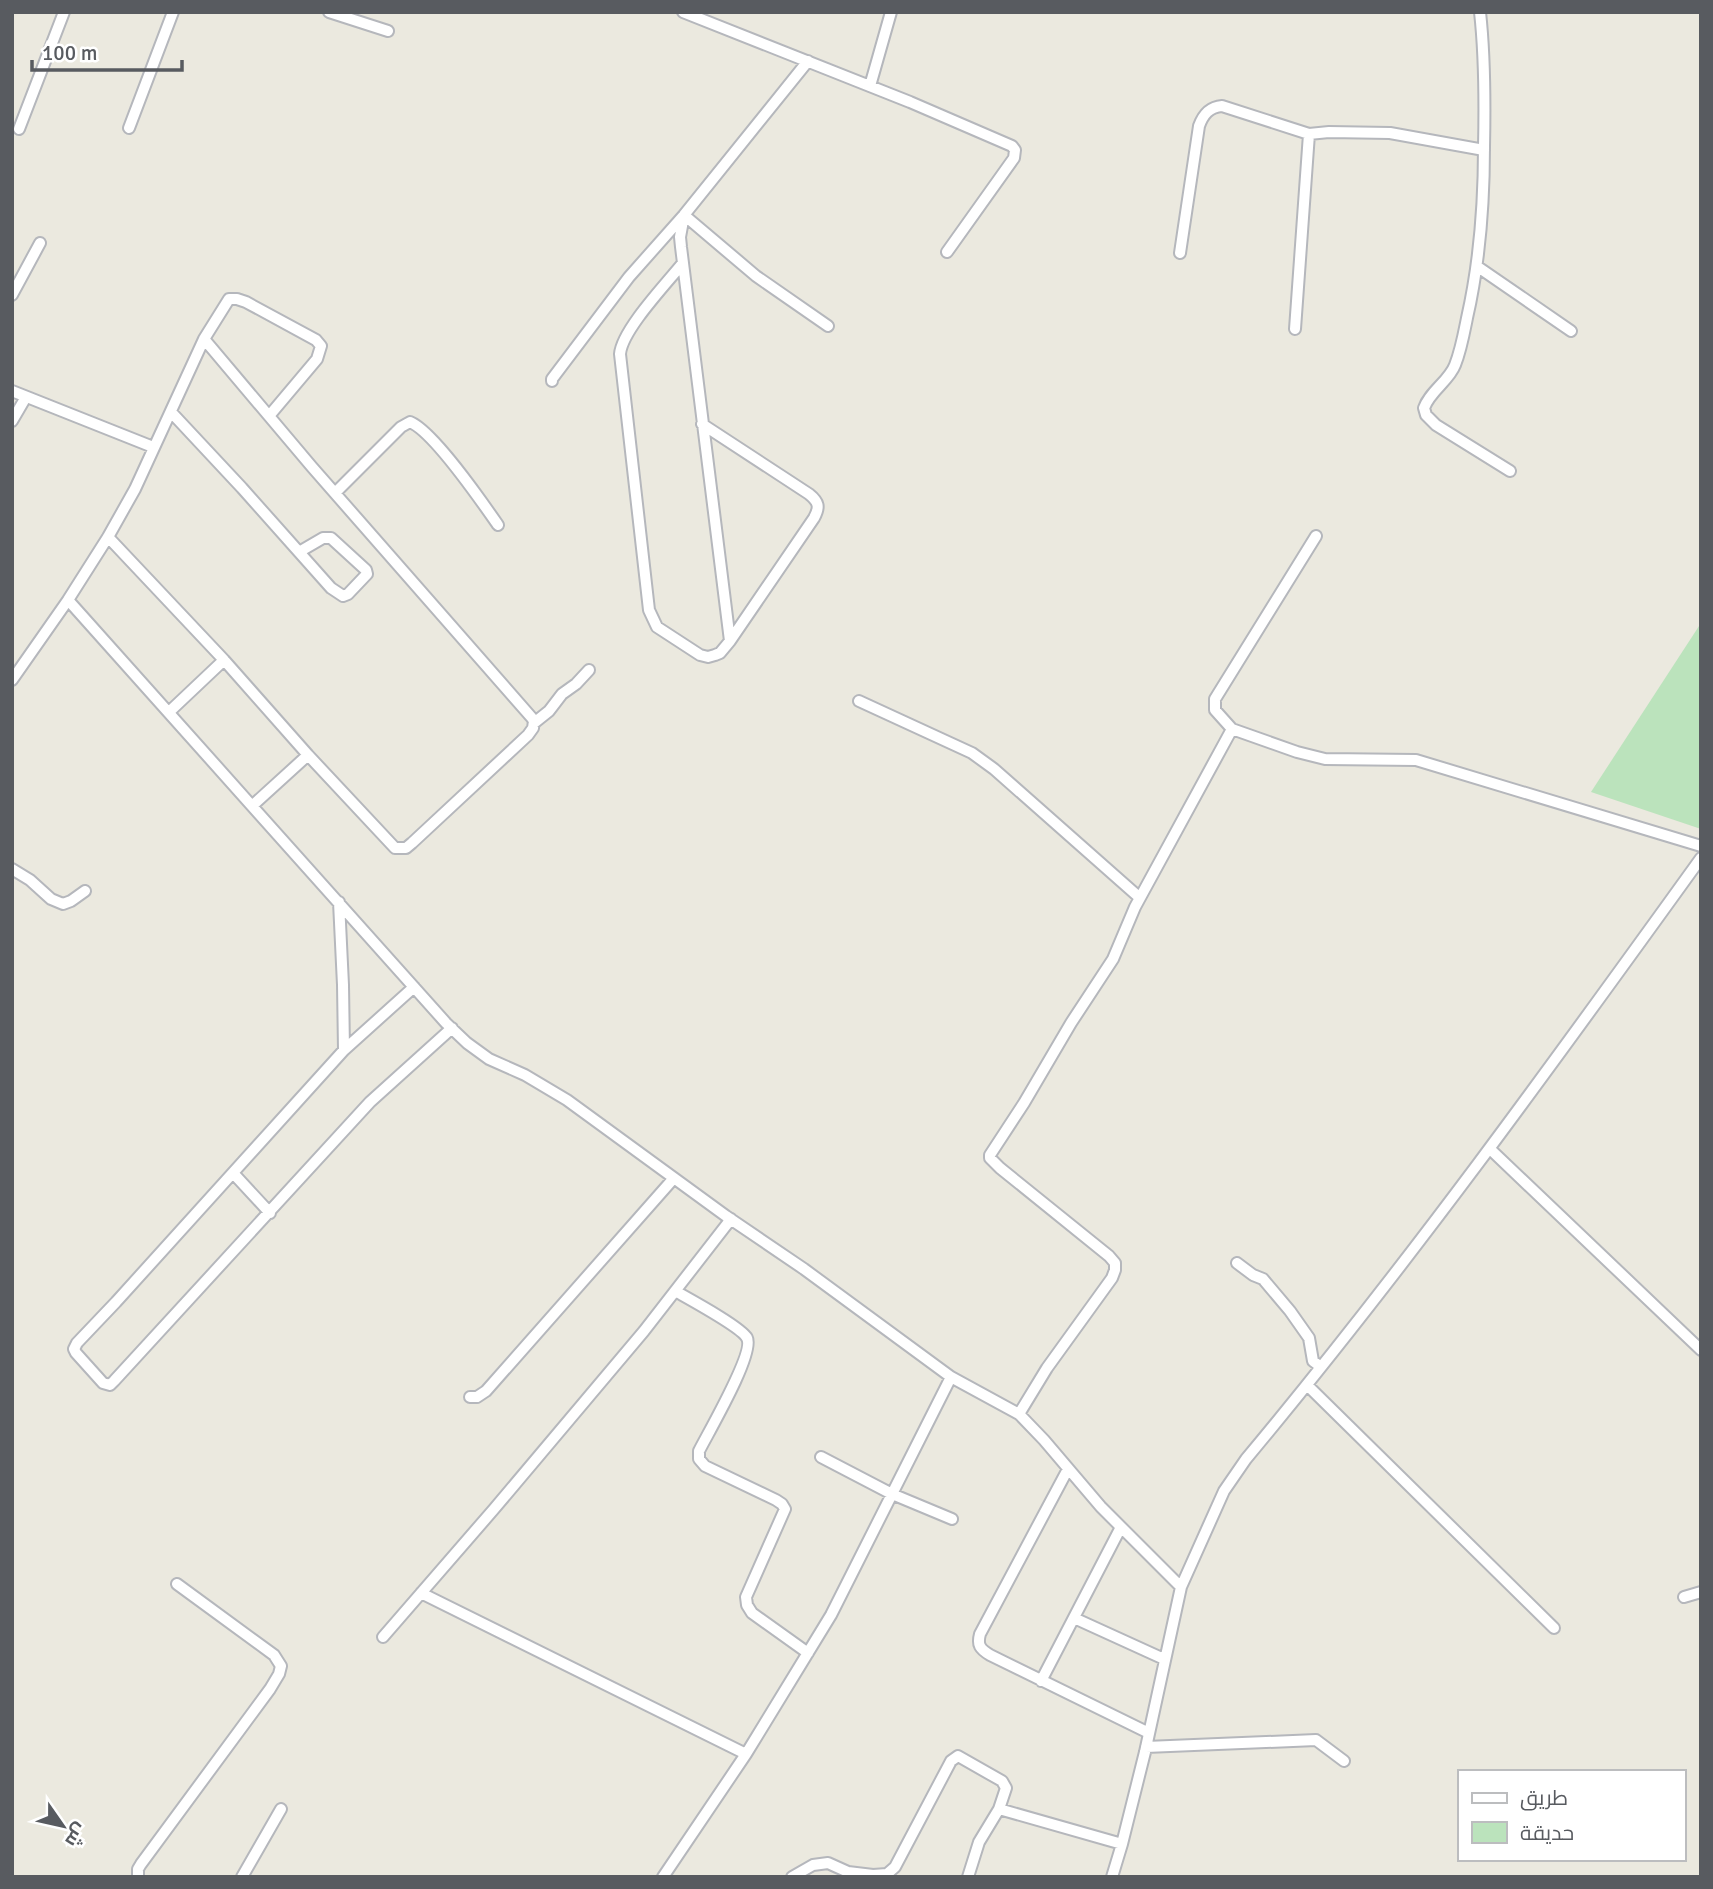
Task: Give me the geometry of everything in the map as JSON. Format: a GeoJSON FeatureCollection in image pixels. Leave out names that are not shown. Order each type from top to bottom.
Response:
{"type":"FeatureCollection","features":[{"type":"Feature","properties":{"kind":"street"},"geometry":{"type":"LineString","coordinates":[[19,129],[64,12]]}},
{"type":"Feature","properties":{"kind":"street"},"geometry":{"type":"LineString","coordinates":[[128,128],[173,12]]}},
{"type":"Feature","properties":{"kind":"street"},"geometry":{"type":"LineString","coordinates":[[329,12],[388,32]]}},
{"type":"Feature","properties":{"kind":"street"},"geometry":{"type":"LineString","coordinates":[[683,12],[1009,144],[1015,150],[1014,158],[947,251]]}},
{"type":"Feature","properties":{"kind":"street"},"geometry":{"type":"LineString","coordinates":[[870,86],[891,12]]}},
{"type":"Feature","properties":{"kind":"street"},"geometry":{"type":"LineString","coordinates":[[1480,12],[1484,65],[1484,194],[1478,267],[1455,365],[1424,408],[1429,420],[1510,471]]}},
{"type":"Feature","properties":{"kind":"street"},"geometry":{"type":"LineString","coordinates":[[552,382],[629,277],[684,215],[808,61]]}},
{"type":"Feature","properties":{"kind":"street"},"geometry":{"type":"LineString","coordinates":[[1180,253],[1199,127],[1207,111],[1215,107],[1222,106],[1309,134],[1390,133],[1484,150]]}},
{"type":"Feature","properties":{"kind":"street"},"geometry":{"type":"LineString","coordinates":[[1295,329],[1309,134]]}},
{"type":"Feature","properties":{"kind":"street"},"geometry":{"type":"LineString","coordinates":[[684,215],[680,237],[730,641]]}},
{"type":"Feature","properties":{"kind":"street"},"geometry":{"type":"LineString","coordinates":[[684,215],[756,276],[828,326]]}},
{"type":"Feature","properties":{"kind":"street"},"geometry":{"type":"LineString","coordinates":[[12,295],[40,243]]}},
{"type":"Feature","properties":{"kind":"street"},"geometry":{"type":"LineString","coordinates":[[683,263],[630,329],[621,347],[623,384],[649,610],[657,627],[700,655],[708,657],[720,653],[730,641],[819,507],[809,494],[702,424]]}},
{"type":"Feature","properties":{"kind":"street"},"geometry":{"type":"LineString","coordinates":[[1478,267],[1572,331]]}},
{"type":"Feature","properties":{"kind":"street"},"geometry":{"type":"LineString","coordinates":[[12,680],[108,537],[135,489],[204,339],[226,301],[232,299],[246,302],[319,343],[321,349],[317,359],[269,416]]}},
{"type":"Feature","properties":{"kind":"street"},"geometry":{"type":"LineString","coordinates":[[204,339],[534,723]]}},
{"type":"Feature","properties":{"kind":"street"},"geometry":{"type":"LineString","coordinates":[[12,391],[153,447]]}},
{"type":"Feature","properties":{"kind":"street"},"geometry":{"type":"LineString","coordinates":[[12,421],[26,397]]}},
{"type":"Feature","properties":{"kind":"street"},"geometry":{"type":"LineString","coordinates":[[171,412],[331,588],[343,596],[367,574],[366,570],[331,538],[323,538],[299,552]]}},
{"type":"Feature","properties":{"kind":"street"},"geometry":{"type":"LineString","coordinates":[[335,493],[401,427],[411,422],[418,425],[432,440],[476,493],[498,525]]}},
{"type":"Feature","properties":{"kind":"street"},"geometry":{"type":"LineString","coordinates":[[1316,536],[1215,699],[1215,710],[1232,729],[1297,752],[1325,758],[1416,760],[1701,846]]}},
{"type":"Feature","properties":{"kind":"street"},"geometry":{"type":"LineString","coordinates":[[108,537],[395,848],[406,848],[528,735],[534,723],[589,670]]}},
{"type":"Feature","properties":{"kind":"street"},"geometry":{"type":"LineString","coordinates":[[68,600],[467,1043],[489,1059],[525,1075],[567,1100],[951,1377],[1019,1414],[1121,1527],[1181,1587]]}},
{"type":"Feature","properties":{"kind":"street"},"geometry":{"type":"LineString","coordinates":[[169,712],[223,660]]}},
{"type":"Feature","properties":{"kind":"street"},"geometry":{"type":"LineString","coordinates":[[859,701],[972,753],[994,769],[1140,898]]}},
{"type":"Feature","properties":{"kind":"street"},"geometry":{"type":"LineString","coordinates":[[1019,1414],[1046,1368],[1112,1278],[1115,1263],[991,1161],[990,1155],[1070,1023],[1113,959],[1140,898],[1232,729]]}},
{"type":"Feature","properties":{"kind":"street"},"geometry":{"type":"LineString","coordinates":[[253,805],[308,755]]}},
{"type":"Feature","properties":{"kind":"street"},"geometry":{"type":"LineString","coordinates":[[1112,1877],[1146,1747],[1181,1587],[1224,1491],[1246,1459],[1394,1275],[1490,1149],[1701,858]]}},
{"type":"Feature","properties":{"kind":"street"},"geometry":{"type":"LineString","coordinates":[[12,869],[30,880],[51,899],[63,904],[85,891]]}},
{"type":"Feature","properties":{"kind":"street"},"geometry":{"type":"LineString","coordinates":[[338,902],[344,985],[344,1050]]}},
{"type":"Feature","properties":{"kind":"street"},"geometry":{"type":"LineString","coordinates":[[414,987],[344,1050],[77,1343],[74,1349],[76,1353],[103,1384],[110,1385],[114,1381],[370,1102],[452,1028]]}},
{"type":"Feature","properties":{"kind":"street"},"geometry":{"type":"LineString","coordinates":[[1490,1149],[1701,1350]]}},
{"type":"Feature","properties":{"kind":"street"},"geometry":{"type":"LineString","coordinates":[[233,1173],[270,1213]]}},
{"type":"Feature","properties":{"kind":"street"},"geometry":{"type":"LineString","coordinates":[[470,1397],[486,1391],[674,1178]]}},
{"type":"Feature","properties":{"kind":"street"},"geometry":{"type":"LineString","coordinates":[[383,1637],[645,1331],[731,1219]]}},
{"type":"Feature","properties":{"kind":"street"},"geometry":{"type":"LineString","coordinates":[[1237,1263],[1263,1279],[1290,1311],[1309,1338],[1312,1361],[1321,1367]]}},
{"type":"Feature","properties":{"kind":"street"},"geometry":{"type":"LineString","coordinates":[[676,1291],[739,1330],[748,1340],[750,1346],[699,1451],[699,1459],[705,1466],[776,1500],[785,1509],[746,1597],[747,1605],[752,1613],[808,1653]]}},
{"type":"Feature","properties":{"kind":"street"},"geometry":{"type":"LineString","coordinates":[[663,1877],[746,1754],[831,1615],[951,1377]]}},
{"type":"Feature","properties":{"kind":"street"},"geometry":{"type":"LineString","coordinates":[[1307,1385],[1554,1628]]}},
{"type":"Feature","properties":{"kind":"street"},"geometry":{"type":"LineString","coordinates":[[821,1457],[892,1494],[953,1519]]}},
{"type":"Feature","properties":{"kind":"street"},"geometry":{"type":"LineString","coordinates":[[1068,1469],[980,1634],[978,1643],[981,1650],[990,1655],[1149,1733]]}},
{"type":"Feature","properties":{"kind":"street"},"geometry":{"type":"LineString","coordinates":[[1041,1681],[1121,1527]]}},
{"type":"Feature","properties":{"kind":"street"},"geometry":{"type":"LineString","coordinates":[[136,1876],[141,1864],[270,1689],[281,1666],[274,1655],[177,1584]]}},
{"type":"Feature","properties":{"kind":"street"},"geometry":{"type":"LineString","coordinates":[[1684,1597],[1701,1592]]}},
{"type":"Feature","properties":{"kind":"street"},"geometry":{"type":"LineString","coordinates":[[421,1593],[746,1754]]}},
{"type":"Feature","properties":{"kind":"street"},"geometry":{"type":"LineString","coordinates":[[1074,1618],[1164,1659]]}},
{"type":"Feature","properties":{"kind":"street"},"geometry":{"type":"LineString","coordinates":[[1146,1747],[1316,1740],[1344,1761]]}},
{"type":"Feature","properties":{"kind":"street"},"geometry":{"type":"LineString","coordinates":[[792,1877],[813,1865],[828,1863],[848,1872],[887,1874],[895,1867],[951,1760],[958,1756],[1002,1781],[1006,1788],[999,1809],[979,1842],[968,1877]]}},
{"type":"Feature","properties":{"kind":"street"},"geometry":{"type":"LineString","coordinates":[[242,1877],[281,1809]]}},
{"type":"Feature","properties":{"kind":"street"},"geometry":{"type":"LineString","coordinates":[[999,1809],[1122,1844]]}},
{"type":"Feature","properties":{"kind":"green space"},"geometry":{"type":"Polygon","coordinates":[[[1701,623],[1701,829],[1591,792],[1701,623]]]}}]}
